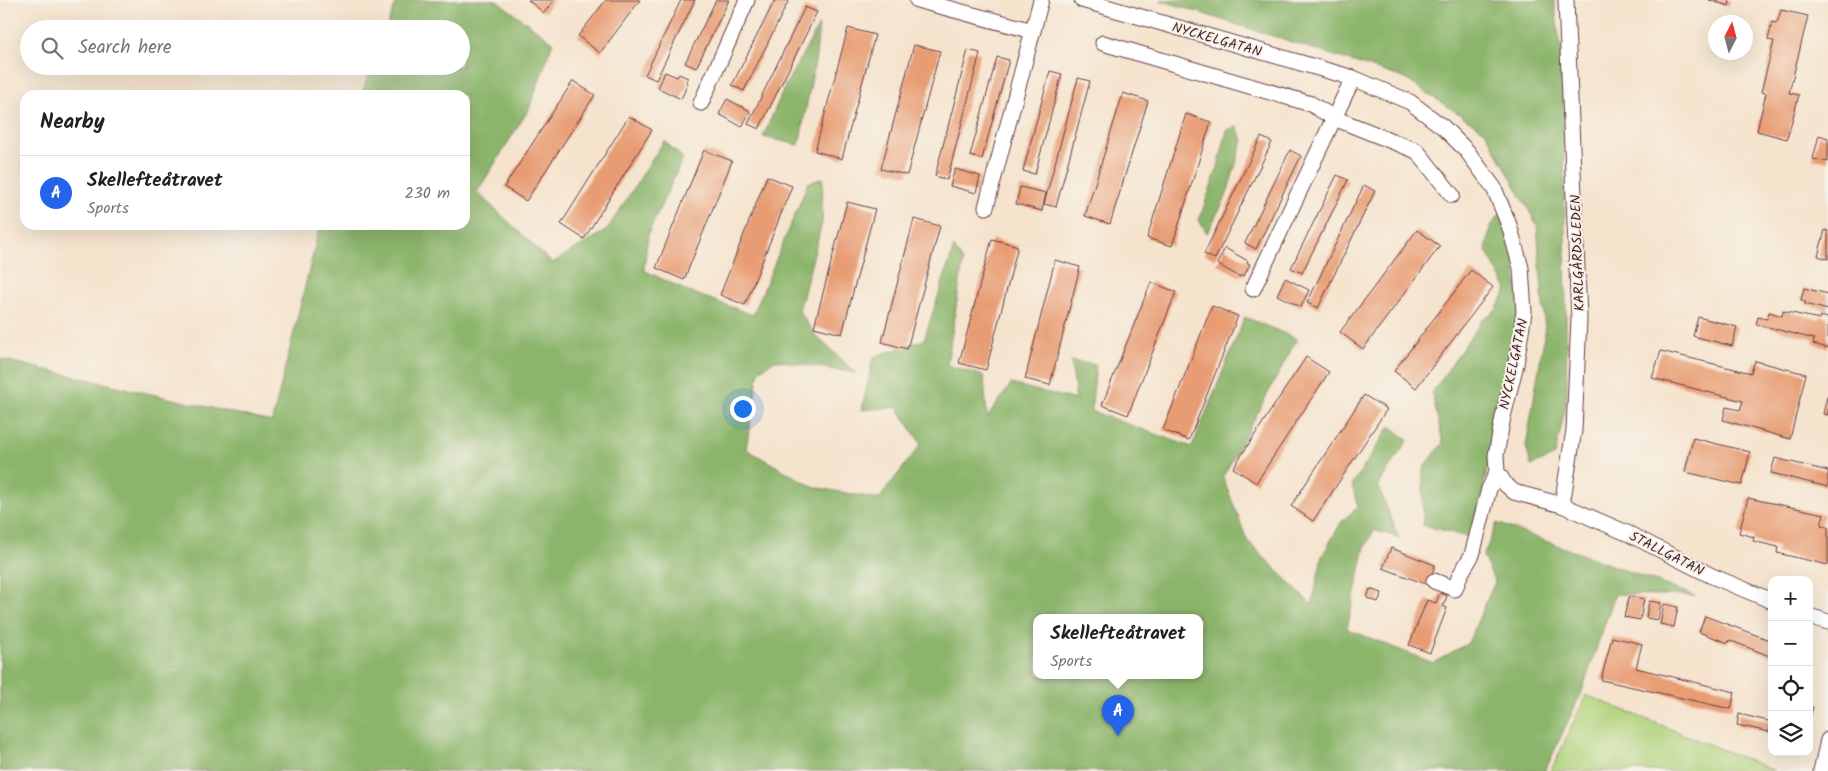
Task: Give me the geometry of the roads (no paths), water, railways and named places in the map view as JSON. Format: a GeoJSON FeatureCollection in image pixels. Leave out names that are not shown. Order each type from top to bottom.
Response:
{"type":"FeatureCollection","features":[{"type":"Feature","properties":{"kind":"street"},"geometry":{"type":"LineString","coordinates":[[701,103],[747,0]]}},
{"type":"Feature","properties":{"kind":"street"},"geometry":{"type":"LineString","coordinates":[[917,0],[1033,31]]}},
{"type":"Feature","properties":{"kind":"street"},"geometry":{"type":"LineString","coordinates":[[986,207],[1041,0]]}},
{"type":"Feature","properties":{"kind":"street","name":"NYCKELGATAN"},"geometry":{"type":"LineString","coordinates":[[1082,0],[1353,78],[1410,102],[1444,127],[1467,151],[1494,188],[1510,225],[1521,268],[1524,312],[1516,364],[1496,455],[1497,472]]}},
{"type":"Feature","properties":{"kind":"street","name":"KARLGÅRDSLEDEN"},"geometry":{"type":"LineString","coordinates":[[1562,505],[1574,430],[1579,319],[1574,157],[1566,0]]}},
{"type":"Feature","properties":{"kind":"street"},"geometry":{"type":"LineString","coordinates":[[1103,43],[1311,104],[1334,118],[1417,151],[1452,195]]}},
{"type":"Feature","properties":{"kind":"street"},"geometry":{"type":"LineString","coordinates":[[1253,289],[1353,78]]}},
{"type":"Feature","properties":{"kind":"street"},"geometry":{"type":"LineString","coordinates":[[1497,472],[1505,484],[1514,492],[1562,505]]}},
{"type":"Feature","properties":{"kind":"street"},"geometry":{"type":"LineString","coordinates":[[1434,581],[1455,589],[1460,575],[1472,555],[1489,489],[1497,472]]}},
{"type":"Feature","properties":{"kind":"street","name":"STALLGATAN"},"geometry":{"type":"LineString","coordinates":[[1562,505],[1629,534],[1712,576],[1768,599]]}},
{"type":"Feature","properties":{"kind":"street"},"geometry":{"type":"LineString","coordinates":[[1813,617],[1828,622]]}},
{"type":"Feature","properties":{"kind":"street"},"geometry":{"type":"LineString","coordinates":[[1821,771],[1828,740]]}},
{"type":"Feature","properties":{"kind":"place","name":"Skellefteåtravet"},"geometry":{"type":"Point","coordinates":[1118,736]}}]}
